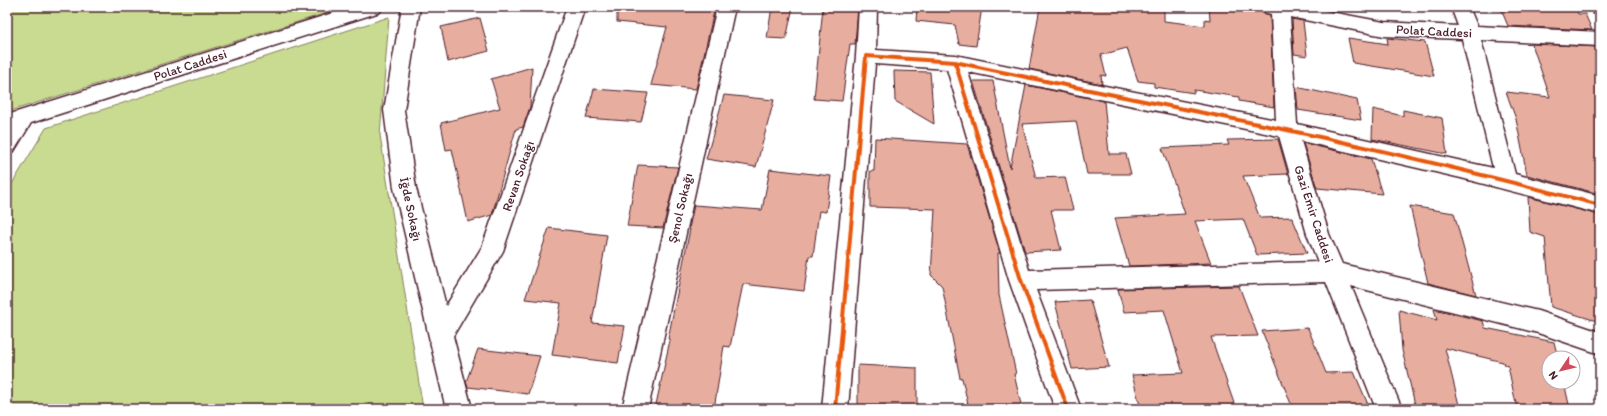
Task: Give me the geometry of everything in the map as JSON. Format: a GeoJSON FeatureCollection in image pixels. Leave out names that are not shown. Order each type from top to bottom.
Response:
{"type":"FeatureCollection","features":[{"type":"Feature","properties":{"kind":"street","name":"Polat Caddesi"},"geometry":{"type":"LineString","coordinates":[[15,121],[373,7]]}},
{"type":"Feature","properties":{"kind":"street","name":"İğde Sokağı"},"geometry":{"type":"LineString","coordinates":[[412,7],[394,110],[406,188],[460,409]]}},
{"type":"Feature","properties":{"kind":"street","name":"Revan Sokağı"},"geometry":{"type":"LineString","coordinates":[[441,335],[492,251],[576,7]]}},
{"type":"Feature","properties":{"kind":"street","name":"Şenol Sokağı"},"geometry":{"type":"LineString","coordinates":[[635,409],[726,7]]}},
{"type":"Feature","properties":{"kind":"street"},"geometry":{"type":"LineString","coordinates":[[835,409],[866,56],[868,7]]}},
{"type":"Feature","properties":{"kind":"street"},"geometry":{"type":"LineString","coordinates":[[1460,7],[1470,33],[1506,180]]}},
{"type":"Feature","properties":{"kind":"street","name":"Polat Caddesi"},"geometry":{"type":"LineString","coordinates":[[1275,8],[1320,12],[1384,29],[1600,39]]}},
{"type":"Feature","properties":{"kind":"street","name":"Gazi Emir Caddesi"},"geometry":{"type":"LineString","coordinates":[[1275,8],[1287,130],[1318,234],[1389,409]]}},
{"type":"Feature","properties":{"kind":"street"},"geometry":{"type":"LineString","coordinates":[[866,56],[955,62],[1100,93],[1287,130],[1506,180],[1600,205]]}},
{"type":"Feature","properties":{"kind":"street"},"geometry":{"type":"LineString","coordinates":[[955,62],[1021,280],[1068,409]]}},
{"type":"Feature","properties":{"kind":"street"},"geometry":{"type":"LineString","coordinates":[[7,144],[15,121]]}},
{"type":"Feature","properties":{"kind":"street"},"geometry":{"type":"LineString","coordinates":[[1021,280],[1334,272],[1538,322],[1600,343]]}},
{"type":"Feature","properties":{"kind":"green space"},"geometry":{"type":"Polygon","coordinates":[[[7,7],[346,7],[7,112],[7,7]]]}},
{"type":"Feature","properties":{"kind":"green space"},"geometry":{"type":"Polygon","coordinates":[[[389,17],[380,135],[423,409],[13,409],[7,397],[7,192],[46,128],[389,17]]]}},
{"type":"Feature","properties":{"kind":"building"},"geometry":{"type":"Polygon","coordinates":[[[617,7],[715,7],[696,89],[651,85],[667,27],[617,22],[617,7]]]}},
{"type":"Feature","properties":{"kind":"building"},"geometry":{"type":"Polygon","coordinates":[[[772,7],[793,7],[786,39],[767,38],[772,7]]]}},
{"type":"Feature","properties":{"kind":"building"},"geometry":{"type":"Polygon","coordinates":[[[823,7],[858,7],[855,44],[850,44],[842,101],[814,99],[823,7]]]}},
{"type":"Feature","properties":{"kind":"building"},"geometry":{"type":"Polygon","coordinates":[[[917,7],[982,7],[976,46],[959,44],[955,25],[916,21],[917,7]]]}},
{"type":"Feature","properties":{"kind":"building"},"geometry":{"type":"Polygon","coordinates":[[[1040,7],[1164,7],[1164,21],[1205,26],[1205,19],[1210,20],[1209,7],[1260,7],[1263,13],[1270,15],[1274,107],[1239,101],[1239,97],[1194,90],[1194,93],[1154,87],[1154,83],[1138,81],[1127,48],[1101,55],[1106,76],[1101,75],[1102,84],[1029,69],[1040,7]]]}},
{"type":"Feature","properties":{"kind":"building"},"geometry":{"type":"Polygon","coordinates":[[[1500,7],[1575,7],[1578,14],[1585,14],[1592,30],[1508,26],[1500,7]]]}},
{"type":"Feature","properties":{"kind":"building"},"geometry":{"type":"Polygon","coordinates":[[[480,18],[489,51],[448,62],[441,27],[480,18]]]}},
{"type":"Feature","properties":{"kind":"building"},"geometry":{"type":"Polygon","coordinates":[[[1292,19],[1303,21],[1307,56],[1294,54],[1292,19]]]}},
{"type":"Feature","properties":{"kind":"building"},"geometry":{"type":"Polygon","coordinates":[[[1348,38],[1388,44],[1387,38],[1425,42],[1434,76],[1353,63],[1348,38]]]}},
{"type":"Feature","properties":{"kind":"building"},"geometry":{"type":"Polygon","coordinates":[[[1532,44],[1599,47],[1600,194],[1527,175],[1516,119],[1506,92],[1550,97],[1532,44]]]}},
{"type":"Feature","properties":{"kind":"building"},"geometry":{"type":"Polygon","coordinates":[[[532,67],[530,107],[523,127],[516,129],[492,215],[468,222],[452,149],[446,150],[441,123],[500,108],[491,79],[532,67]]]}},
{"type":"Feature","properties":{"kind":"building"},"geometry":{"type":"Polygon","coordinates":[[[894,71],[930,72],[934,124],[895,101],[894,71]]]}},
{"type":"Feature","properties":{"kind":"building"},"geometry":{"type":"Polygon","coordinates":[[[973,81],[993,81],[1010,168],[1026,85],[1104,101],[1109,154],[1126,154],[1131,174],[1087,174],[1076,121],[1022,124],[1036,178],[1065,177],[1073,210],[1051,210],[1061,250],[1025,252],[973,81]]]}},
{"type":"Feature","properties":{"kind":"building"},"geometry":{"type":"Polygon","coordinates":[[[1296,87],[1357,100],[1361,120],[1298,110],[1296,87]]]}},
{"type":"Feature","properties":{"kind":"building"},"geometry":{"type":"Polygon","coordinates":[[[594,89],[648,93],[641,122],[586,118],[594,89]]]}},
{"type":"Feature","properties":{"kind":"building"},"geometry":{"type":"Polygon","coordinates":[[[724,95],[774,100],[756,167],[706,159],[724,95]]]}},
{"type":"Feature","properties":{"kind":"building"},"geometry":{"type":"Polygon","coordinates":[[[1373,109],[1403,116],[1403,110],[1442,118],[1447,154],[1372,139],[1373,109]]]}},
{"type":"Feature","properties":{"kind":"building"},"geometry":{"type":"Polygon","coordinates":[[[875,138],[967,144],[1000,253],[998,253],[999,295],[1022,409],[969,409],[962,378],[960,378],[942,286],[931,275],[935,209],[870,207],[870,171],[874,171],[875,138]]]}},
{"type":"Feature","properties":{"kind":"building"},"geometry":{"type":"Polygon","coordinates":[[[1278,139],[1288,174],[1243,176],[1260,218],[1292,217],[1307,253],[1257,255],[1243,219],[1195,221],[1211,263],[1129,266],[1115,218],[1185,214],[1162,148],[1229,145],[1227,140],[1278,139]]]}},
{"type":"Feature","properties":{"kind":"building"},"geometry":{"type":"Polygon","coordinates":[[[1303,143],[1371,159],[1382,194],[1317,188],[1303,143]]]}},
{"type":"Feature","properties":{"kind":"building"},"geometry":{"type":"Polygon","coordinates":[[[638,165],[678,167],[663,228],[627,226],[638,165]]]}},
{"type":"Feature","properties":{"kind":"building"},"geometry":{"type":"Polygon","coordinates":[[[770,169],[831,176],[826,212],[819,211],[813,256],[809,256],[804,291],[743,284],[730,347],[724,346],[714,409],[655,409],[670,340],[668,339],[694,205],[762,210],[770,169]]]}},
{"type":"Feature","properties":{"kind":"building"},"geometry":{"type":"Polygon","coordinates":[[[1528,197],[1600,215],[1600,260],[1596,259],[1600,295],[1600,322],[1551,307],[1545,237],[1530,232],[1528,197]]]}},
{"type":"Feature","properties":{"kind":"building"},"geometry":{"type":"Polygon","coordinates":[[[1410,206],[1454,213],[1476,295],[1428,283],[1410,206]]]}},
{"type":"Feature","properties":{"kind":"building"},"geometry":{"type":"Polygon","coordinates":[[[549,228],[607,235],[592,323],[625,326],[618,363],[552,355],[561,303],[525,299],[549,228]]]}},
{"type":"Feature","properties":{"kind":"building"},"geometry":{"type":"Polygon","coordinates":[[[1239,286],[1258,336],[1211,337],[1236,409],[1141,409],[1132,375],[1183,373],[1164,310],[1124,312],[1118,289],[1239,286]]]}},
{"type":"Feature","properties":{"kind":"building"},"geometry":{"type":"Polygon","coordinates":[[[1090,300],[1109,367],[1072,369],[1055,302],[1090,300]]]}},
{"type":"Feature","properties":{"kind":"building"},"geometry":{"type":"Polygon","coordinates":[[[1434,309],[1483,321],[1485,328],[1554,342],[1556,350],[1541,350],[1541,390],[1566,390],[1570,409],[1517,409],[1508,366],[1504,365],[1503,362],[1445,348],[1460,409],[1416,409],[1402,350],[1399,310],[1437,320],[1434,309]]]}},
{"type":"Feature","properties":{"kind":"building"},"geometry":{"type":"Polygon","coordinates":[[[1308,328],[1326,373],[1354,372],[1370,409],[1293,409],[1262,331],[1308,328]]]}},
{"type":"Feature","properties":{"kind":"building"},"geometry":{"type":"Polygon","coordinates":[[[478,349],[540,356],[528,394],[468,387],[466,382],[478,349]]]}},
{"type":"Feature","properties":{"kind":"building"},"geometry":{"type":"Polygon","coordinates":[[[858,365],[917,368],[917,408],[858,405],[858,365]]]}},
{"type":"Feature","properties":{"kind":"cycle path"},"geometry":{"type":"LineString","coordinates":[[835,409],[866,56],[955,62],[1021,280],[1068,409]]}},
{"type":"Feature","properties":{"kind":"cycle path"},"geometry":{"type":"LineString","coordinates":[[955,62],[1100,93],[1287,130],[1461,169],[1600,205]]}}]}
